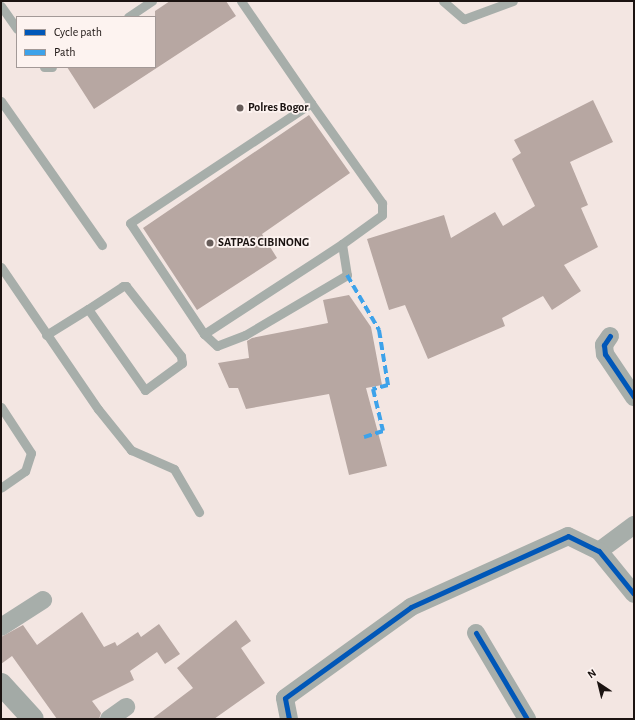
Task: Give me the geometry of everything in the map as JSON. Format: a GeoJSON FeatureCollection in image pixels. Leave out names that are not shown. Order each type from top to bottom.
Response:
{"type":"FeatureCollection","features":[{"type":"Feature","properties":{"kind":"street"},"geometry":{"type":"LineString","coordinates":[[610,336],[604,345],[605,354],[634,397]]}},
{"type":"Feature","properties":{"kind":"street"},"geometry":{"type":"LineString","coordinates":[[599,552],[634,525]]}},
{"type":"Feature","properties":{"kind":"street"},"geometry":{"type":"LineString","coordinates":[[289,719],[285,698],[411,607],[568,536],[599,552],[634,594]]}},
{"type":"Feature","properties":{"kind":"street"},"geometry":{"type":"LineString","coordinates":[[1,628],[43,600]]}},
{"type":"Feature","properties":{"kind":"street"},"geometry":{"type":"LineString","coordinates":[[476,633],[527,719]]}},
{"type":"Feature","properties":{"kind":"street"},"geometry":{"type":"LineString","coordinates":[[1,684],[33,719]]}},
{"type":"Feature","properties":{"kind":"street"},"geometry":{"type":"LineString","coordinates":[[109,719],[126,707]]}},
{"type":"Feature","properties":{"kind":"lane"},"geometry":{"type":"LineString","coordinates":[[130,16],[152,1]]}},
{"type":"Feature","properties":{"kind":"lane"},"geometry":{"type":"LineString","coordinates":[[204,334],[342,244],[382,215],[382,203],[241,1]]}},
{"type":"Feature","properties":{"kind":"lane"},"geometry":{"type":"LineString","coordinates":[[443,1],[464,19],[513,1]]}},
{"type":"Feature","properties":{"kind":"lane"},"geometry":{"type":"LineString","coordinates":[[1,6],[16,28]]}},
{"type":"Feature","properties":{"kind":"lane"},"geometry":{"type":"LineString","coordinates":[[1,101],[102,244]]}},
{"type":"Feature","properties":{"kind":"lane"},"geometry":{"type":"LineString","coordinates":[[311,103],[130,223],[204,334],[217,346],[238,338],[347,275],[342,244]]}},
{"type":"Feature","properties":{"kind":"lane"},"geometry":{"type":"LineString","coordinates":[[1,267],[46,335],[131,450],[174,469],[199,512]]}},
{"type":"Feature","properties":{"kind":"lane"},"geometry":{"type":"LineString","coordinates":[[46,335],[123,286],[129,287],[182,356],[182,364],[145,390],[88,309]]}},
{"type":"Feature","properties":{"kind":"lane"},"geometry":{"type":"LineString","coordinates":[[1,407],[32,453],[25,471],[1,488]]}},
{"type":"Feature","properties":{"kind":"building"},"geometry":{"type":"Polygon","coordinates":[[[170,1],[226,1],[236,16],[94,109],[68,68],[156,68],[155,11],[170,1]]]}},
{"type":"Feature","properties":{"kind":"building"},"geometry":{"type":"Polygon","coordinates":[[[593,100],[613,142],[570,162],[588,205],[581,208],[598,247],[564,265],[581,291],[552,310],[543,296],[502,318],[505,326],[428,359],[405,305],[389,310],[367,239],[444,215],[451,238],[495,212],[503,226],[535,206],[512,159],[521,153],[514,140],[593,100]]]}},
{"type":"Feature","properties":{"kind":"building"},"geometry":{"type":"Polygon","coordinates":[[[309,115],[350,173],[262,234],[277,258],[197,310],[143,228],[309,115]]]}},
{"type":"Feature","properties":{"kind":"building"},"geometry":{"type":"Polygon","coordinates":[[[349,295],[371,327],[382,385],[366,388],[387,466],[349,475],[329,394],[246,409],[238,388],[229,388],[218,363],[249,358],[247,341],[252,338],[328,323],[323,300],[349,295]]]}},
{"type":"Feature","properties":{"kind":"building"},"geometry":{"type":"Polygon","coordinates":[[[82,612],[104,647],[115,642],[117,646],[138,632],[141,637],[159,624],[180,654],[165,664],[157,652],[130,671],[134,680],[92,701],[101,713],[99,719],[57,719],[12,656],[1,664],[1,637],[23,625],[37,645],[82,612]]]}},
{"type":"Feature","properties":{"kind":"building"},"geometry":{"type":"Polygon","coordinates":[[[236,620],[251,641],[241,648],[265,683],[214,719],[152,719],[193,688],[177,668],[236,620]]]}},
{"type":"Feature","properties":{"kind":"marked path"},"geometry":{"type":"LineString","coordinates":[[347,275],[379,330],[388,385],[373,389],[383,431],[364,437]]}},
{"type":"Feature","properties":{"kind":"cycle path"},"geometry":{"type":"LineString","coordinates":[[610,336],[604,345],[605,354],[634,397]]}},
{"type":"Feature","properties":{"kind":"cycle path"},"geometry":{"type":"LineString","coordinates":[[289,719],[285,698],[411,607],[568,536],[599,551],[634,594]]}},
{"type":"Feature","properties":{"kind":"cycle path"},"geometry":{"type":"LineString","coordinates":[[476,633],[527,719]]}},
{"type":"Feature","properties":{"kind":"place","name":"Polres Bogor"},"geometry":{"type":"Point","coordinates":[240,108]}},
{"type":"Feature","properties":{"kind":"place","name":"SATPAS CIBINONG"},"geometry":{"type":"Point","coordinates":[210,243]}}]}
